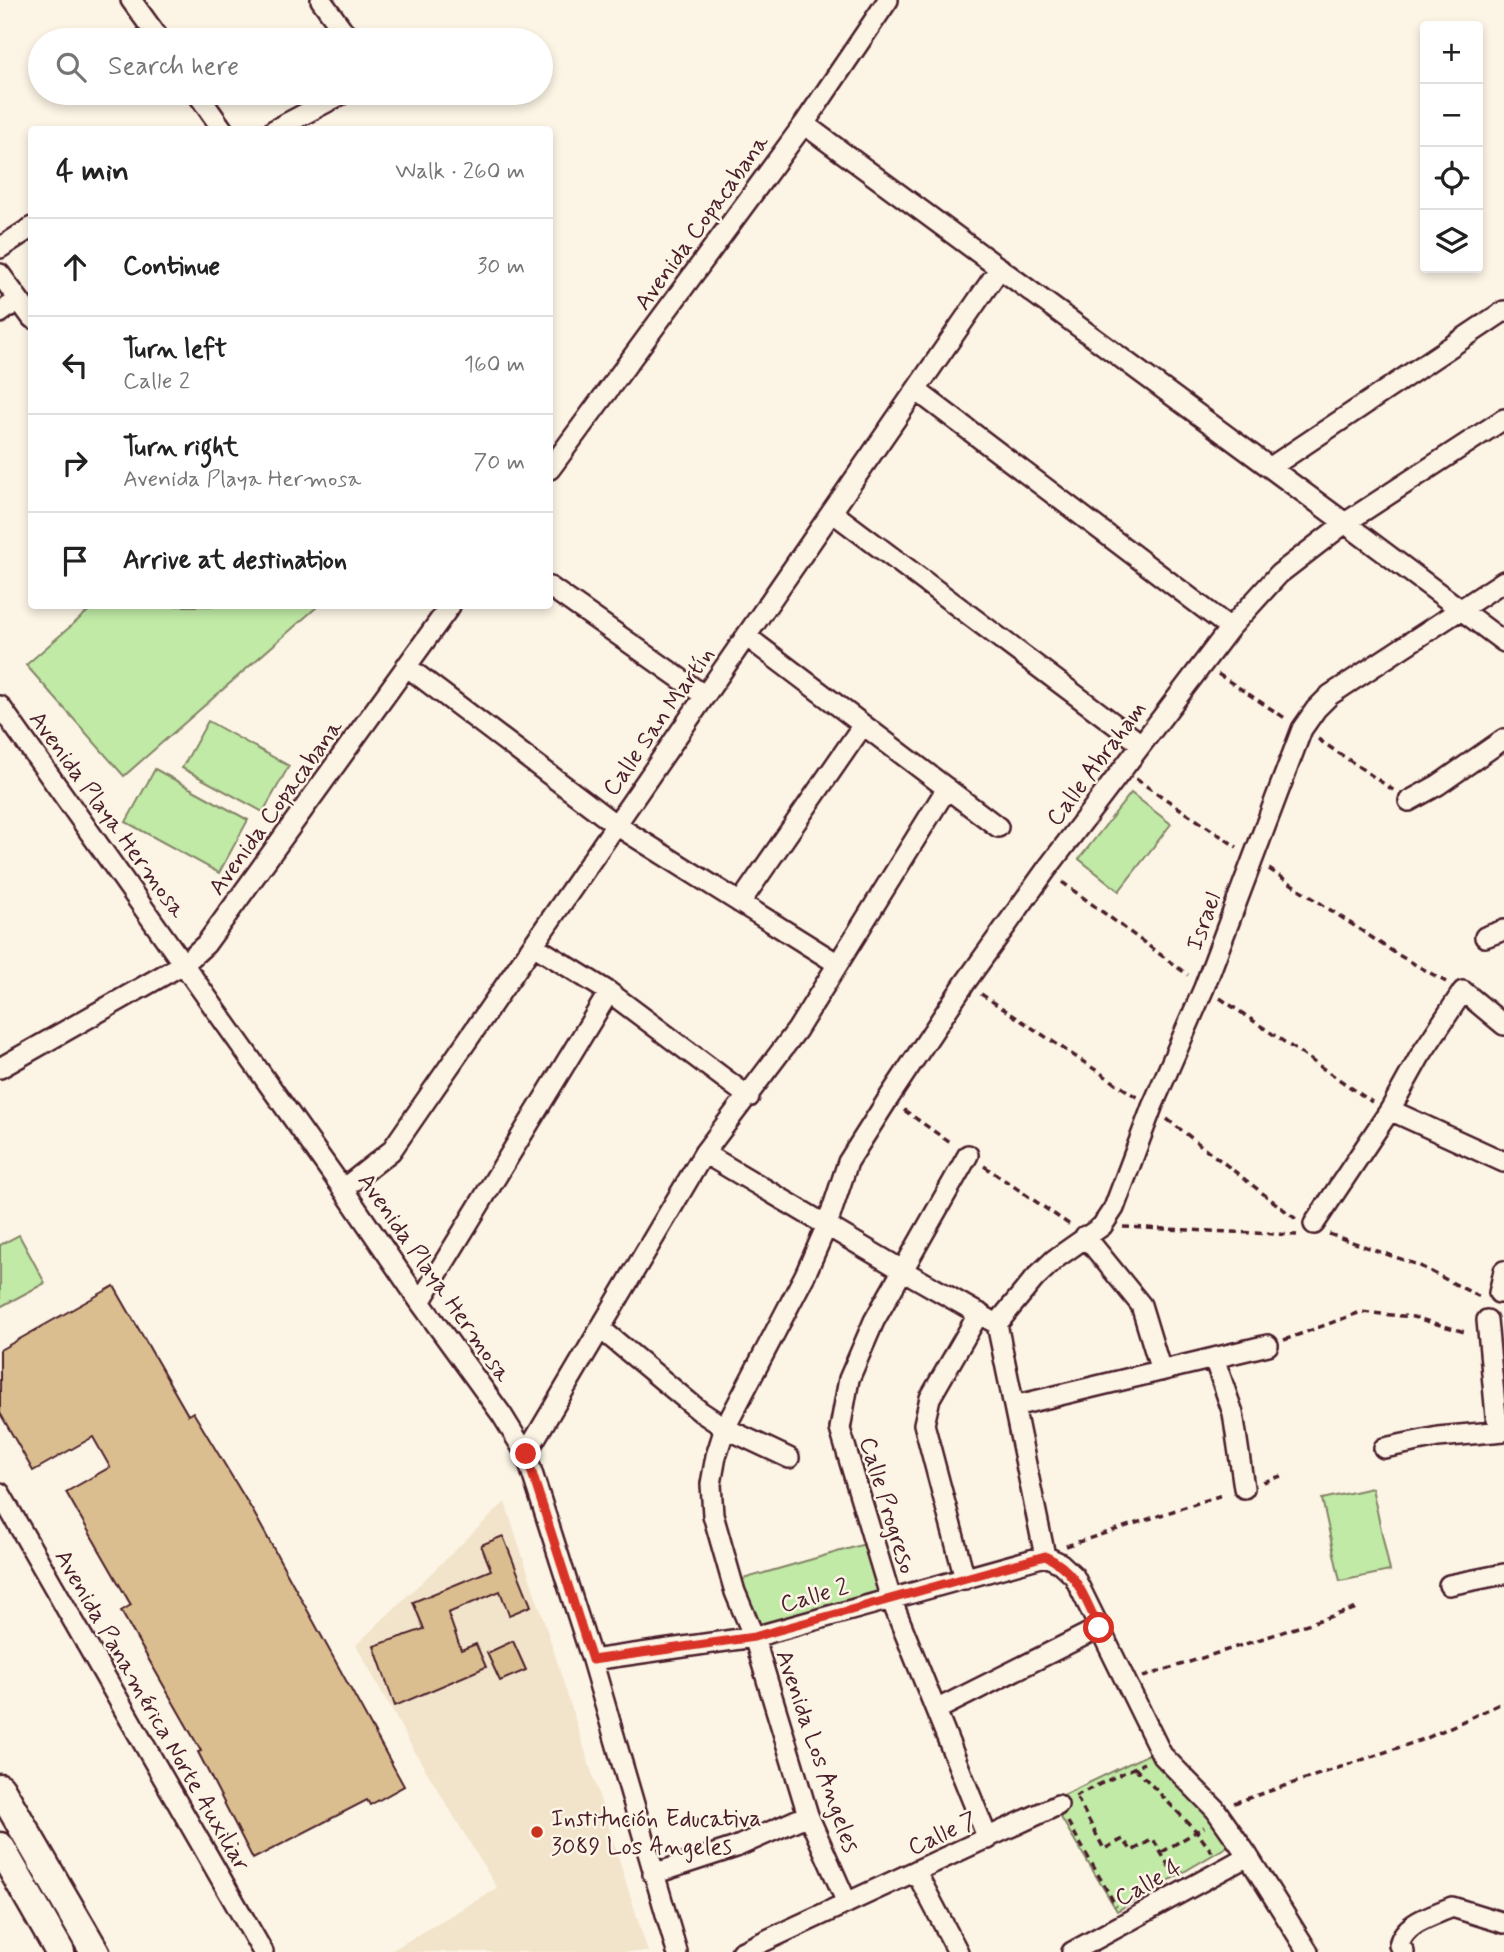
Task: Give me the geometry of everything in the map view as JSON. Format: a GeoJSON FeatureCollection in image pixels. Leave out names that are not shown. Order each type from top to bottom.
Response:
{"type":"FeatureCollection","features":[{"type":"Feature","properties":{"kind":"highway"},"geometry":{"type":"LineString","coordinates":[[0,1787],[95,1952]]}},
{"type":"Feature","properties":{"kind":"highway"},"geometry":{"type":"LineString","coordinates":[[0,1847],[60,1952]]}},
{"type":"Feature","properties":{"kind":"street"},"geometry":{"type":"LineString","coordinates":[[131,0],[151,28]]}},
{"type":"Feature","properties":{"kind":"street"},"geometry":{"type":"LineString","coordinates":[[321,0],[341,28]]}},
{"type":"Feature","properties":{"kind":"street","name":"Avenida Copacabana"},"geometry":{"type":"LineString","coordinates":[[553,465],[804,124],[888,0]]}},
{"type":"Feature","properties":{"kind":"street"},"geometry":{"type":"LineString","coordinates":[[205,105],[220,126]]}},
{"type":"Feature","properties":{"kind":"street"},"geometry":{"type":"LineString","coordinates":[[282,126],[321,105]]}},
{"type":"Feature","properties":{"kind":"street"},"geometry":{"type":"LineString","coordinates":[[804,124],[1504,642]]}},
{"type":"Feature","properties":{"kind":"street"},"geometry":{"type":"LineString","coordinates":[[0,248],[28,230]]}},
{"type":"Feature","properties":{"kind":"street","name":"Calle San Martín"},"geometry":{"type":"LineString","coordinates":[[343,1189],[391,1151],[1000,268]]}},
{"type":"Feature","properties":{"kind":"street"},"geometry":{"type":"LineString","coordinates":[[0,274],[28,313]]}},
{"type":"Feature","properties":{"kind":"street"},"geometry":{"type":"LineString","coordinates":[[0,313],[18,300]]}},
{"type":"Feature","properties":{"kind":"street"},"geometry":{"type":"LineString","coordinates":[[1270,467],[1504,311]]}},
{"type":"Feature","properties":{"kind":"street"},"geometry":{"type":"LineString","coordinates":[[916,390],[1230,628]]}},
{"type":"Feature","properties":{"kind":"street","name":"Calle Abraham"},"geometry":{"type":"LineString","coordinates":[[827,1225],[848,1162],[965,983],[1046,870],[1230,628],[1279,574],[1345,523],[1504,419]]}},
{"type":"Feature","properties":{"kind":"street"},"geometry":{"type":"LineString","coordinates":[[832,512],[1141,744]]}},
{"type":"Feature","properties":{"kind":"street","name":"Israel"},"geometry":{"type":"LineString","coordinates":[[997,1324],[1035,1278],[1055,1259],[1094,1231],[1114,1208],[1152,1107],[1204,988],[1302,729],[1330,695],[1504,582]]}},
{"type":"Feature","properties":{"kind":"street"},"geometry":{"type":"LineString","coordinates":[[553,589],[705,696]]}},
{"type":"Feature","properties":{"kind":"street","name":"Avenida Copacabana"},"geometry":{"type":"LineString","coordinates":[[0,1068],[185,963],[206,944],[448,609]]}},
{"type":"Feature","properties":{"kind":"street"},"geometry":{"type":"LineString","coordinates":[[746,636],[998,827]]}},
{"type":"Feature","properties":{"kind":"street"},"geometry":{"type":"LineString","coordinates":[[406,666],[616,825],[838,964]]}},
{"type":"Feature","properties":{"kind":"street","name":"Avenida Playa Hermosa"},"geometry":{"type":"LineString","coordinates":[[0,706],[185,963],[420,1303],[502,1415],[526,1454],[592,1660],[677,1952]]}},
{"type":"Feature","properties":{"kind":"street"},"geometry":{"type":"LineString","coordinates":[[740,903],[863,725]]}},
{"type":"Feature","properties":{"kind":"street"},"geometry":{"type":"LineString","coordinates":[[1409,801],[1438,785],[1504,739]]}},
{"type":"Feature","properties":{"kind":"street"},"geometry":{"type":"LineString","coordinates":[[526,1454],[704,1153],[749,1097],[797,1030],[947,788]]}},
{"type":"Feature","properties":{"kind":"street"},"geometry":{"type":"LineString","coordinates":[[1485,937],[1504,929]]}},
{"type":"Feature","properties":{"kind":"street"},"geometry":{"type":"LineString","coordinates":[[534,945],[609,992],[749,1097]]}},
{"type":"Feature","properties":{"kind":"street"},"geometry":{"type":"LineString","coordinates":[[1314,1231],[1390,1110],[1420,1056],[1463,991],[1504,1025]]}},
{"type":"Feature","properties":{"kind":"street"},"geometry":{"type":"LineString","coordinates":[[420,1303],[609,992]]}},
{"type":"Feature","properties":{"kind":"street"},"geometry":{"type":"LineString","coordinates":[[1390,1110],[1504,1163]]}},
{"type":"Feature","properties":{"kind":"street"},"geometry":{"type":"LineString","coordinates":[[704,1153],[997,1324],[1045,1556],[1060,1563],[1074,1576],[1162,1755],[1248,1856],[1308,1952]]}},
{"type":"Feature","properties":{"kind":"street","name":"Calle Progreso"},"geometry":{"type":"LineString","coordinates":[[968,1155],[874,1321],[849,1379],[840,1429],[891,1599],[988,1839]]}},
{"type":"Feature","properties":{"kind":"street","name":"Avenida Los Angeles"},"geometry":{"type":"LineString","coordinates":[[827,1225],[805,1275],[725,1429],[711,1484],[713,1515],[735,1592],[754,1637],[808,1815],[847,1903]]}},
{"type":"Feature","properties":{"kind":"street"},"geometry":{"type":"LineString","coordinates":[[1094,1231],[1141,1305],[1161,1371]]}},
{"type":"Feature","properties":{"kind":"street"},"geometry":{"type":"LineString","coordinates":[[1384,1448],[1438,1437],[1504,1430],[1496,1416],[1490,1313],[1504,1271]]}},
{"type":"Feature","properties":{"kind":"street"},"geometry":{"type":"LineString","coordinates":[[965,1578],[924,1424],[930,1398],[979,1314]]}},
{"type":"Feature","properties":{"kind":"street"},"geometry":{"type":"LineString","coordinates":[[601,1329],[725,1429],[789,1458]]}},
{"type":"Feature","properties":{"kind":"street"},"geometry":{"type":"LineString","coordinates":[[1014,1406],[1268,1345]]}},
{"type":"Feature","properties":{"kind":"street"},"geometry":{"type":"LineString","coordinates":[[1214,1358],[1233,1413],[1244,1488]]}},
{"type":"Feature","properties":{"kind":"street","name":"Avenida Panamérica Norte Auxiliar"},"geometry":{"type":"LineString","coordinates":[[0,1493],[263,1952]]}},
{"type":"Feature","properties":{"kind":"street","name":"Calle 2"},"geometry":{"type":"LineString","coordinates":[[592,1660],[754,1637],[1045,1556]]}},
{"type":"Feature","properties":{"kind":"street"},"geometry":{"type":"LineString","coordinates":[[1449,1585],[1504,1574]]}},
{"type":"Feature","properties":{"kind":"street"},"geometry":{"type":"LineString","coordinates":[[936,1710],[1099,1628]]}},
{"type":"Feature","properties":{"kind":"street","name":"Calle 7"},"geometry":{"type":"LineString","coordinates":[[741,1952],[1058,1805]]}},
{"type":"Feature","properties":{"kind":"street"},"geometry":{"type":"LineString","coordinates":[[653,1874],[736,1847],[808,1815]]}},
{"type":"Feature","properties":{"kind":"street","name":"Calle 4"},"geometry":{"type":"LineString","coordinates":[[1072,1952],[1248,1856]]}},
{"type":"Feature","properties":{"kind":"street"},"geometry":{"type":"LineString","coordinates":[[916,1872],[958,1952]]}},
{"type":"Feature","properties":{"kind":"street"},"geometry":{"type":"LineString","coordinates":[[1403,1944],[1409,1926],[1452,1907],[1504,1923]]}},
{"type":"Feature","properties":{"kind":"path"},"geometry":{"type":"LineString","coordinates":[[1122,771],[1395,953],[1463,991]]}},
{"type":"Feature","properties":{"kind":"path"},"geometry":{"type":"LineString","coordinates":[[888,1099],[968,1155],[1094,1231],[1314,1231],[1334,1234],[1418,1265],[1490,1313]]}},
{"type":"Feature","properties":{"kind":"path"},"geometry":{"type":"LineString","coordinates":[[1268,1345],[1361,1312],[1413,1317],[1490,1313]]}},
{"type":"Feature","properties":{"kind":"path"},"geometry":{"type":"LineString","coordinates":[[1045,1556],[1281,1476]]}},
{"type":"Feature","properties":{"kind":"path"},"geometry":{"type":"LineString","coordinates":[[1125,1682],[1357,1608]]}},
{"type":"Feature","properties":{"kind":"path"},"geometry":{"type":"LineString","coordinates":[[1161,1853],[1197,1832],[1213,1816],[1427,1738],[1504,1702]]}},
{"type":"Feature","properties":{"kind":"path"},"geometry":{"type":"LineString","coordinates":[[1118,1910],[1058,1805],[1162,1755]]}},
{"type":"Feature","properties":{"kind":"path"},"geometry":{"type":"LineString","coordinates":[[1135,1768],[1197,1832],[1212,1852]]}},
{"type":"Feature","properties":{"kind":"path"},"geometry":{"type":"LineString","coordinates":[[1076,1796],[1104,1849],[1123,1839],[1132,1851],[1153,1839],[1175,1875]]}},
{"type":"Feature","properties":{"kind":"shaded area","name":"Institución Educativa 3089 Los Angeles"},"geometry":{"type":"Polygon","coordinates":[[[505,1502],[648,1952],[389,1952],[497,1888],[409,1742],[356,1645],[505,1502]]]}},
{"type":"Feature","properties":{"kind":"green space"},"geometry":{"type":"Polygon","coordinates":[[[91,609],[315,609],[124,776],[26,665],[91,609]]]}},
{"type":"Feature","properties":{"kind":"green space"},"geometry":{"type":"Polygon","coordinates":[[[208,721],[289,766],[263,812],[182,768],[208,721]]]}},
{"type":"Feature","properties":{"kind":"green space"},"geometry":{"type":"Polygon","coordinates":[[[155,769],[248,820],[219,873],[126,822],[155,769]]]}},
{"type":"Feature","properties":{"kind":"green space"},"geometry":{"type":"Polygon","coordinates":[[[1131,793],[1171,824],[1119,891],[1079,859],[1131,793]]]}},
{"type":"Feature","properties":{"kind":"green space"},"geometry":{"type":"Polygon","coordinates":[[[19,1235],[45,1283],[0,1307],[0,1245],[19,1235]]]}},
{"type":"Feature","properties":{"kind":"green space"},"geometry":{"type":"Polygon","coordinates":[[[1372,1488],[1390,1571],[1340,1581],[1322,1499],[1372,1488]]]}},
{"type":"Feature","properties":{"kind":"green space"},"geometry":{"type":"Polygon","coordinates":[[[865,1544],[879,1594],[763,1627],[750,1622],[736,1581],[865,1544]]]}},
{"type":"Feature","properties":{"kind":"green space"},"geometry":{"type":"Polygon","coordinates":[[[1151,1753],[1233,1843],[1117,1911],[1051,1801],[1151,1753]]]}},
{"type":"Feature","properties":{"kind":"building"},"geometry":{"type":"Polygon","coordinates":[[[114,1286],[188,1415],[193,1412],[254,1513],[404,1786],[370,1805],[367,1800],[253,1859],[198,1752],[201,1751],[121,1611],[131,1605],[66,1492],[110,1467],[93,1437],[33,1471],[0,1413],[0,1350],[114,1286]]]}},
{"type":"Feature","properties":{"kind":"building"},"geometry":{"type":"Polygon","coordinates":[[[503,1536],[531,1606],[509,1615],[500,1591],[448,1613],[461,1650],[476,1644],[486,1667],[395,1706],[374,1646],[424,1629],[413,1602],[491,1570],[481,1545],[503,1536]]]}},
{"type":"Feature","properties":{"kind":"building"},"geometry":{"type":"Polygon","coordinates":[[[513,1641],[526,1670],[500,1681],[487,1653],[513,1641]]]}},
{"type":"Feature","properties":{"kind":"place","name":"Institución Educativa 3089 Los Angeles"},"geometry":{"type":"Point","coordinates":[537,1832]}},
{"type":"Feature","properties":{"kind":"route"},"geometry":{"type":"LineString","coordinates":[[526,1454],[592,1660],[754,1637],[1045,1556],[1060,1563],[1074,1576],[1099,1628]]}}]}
